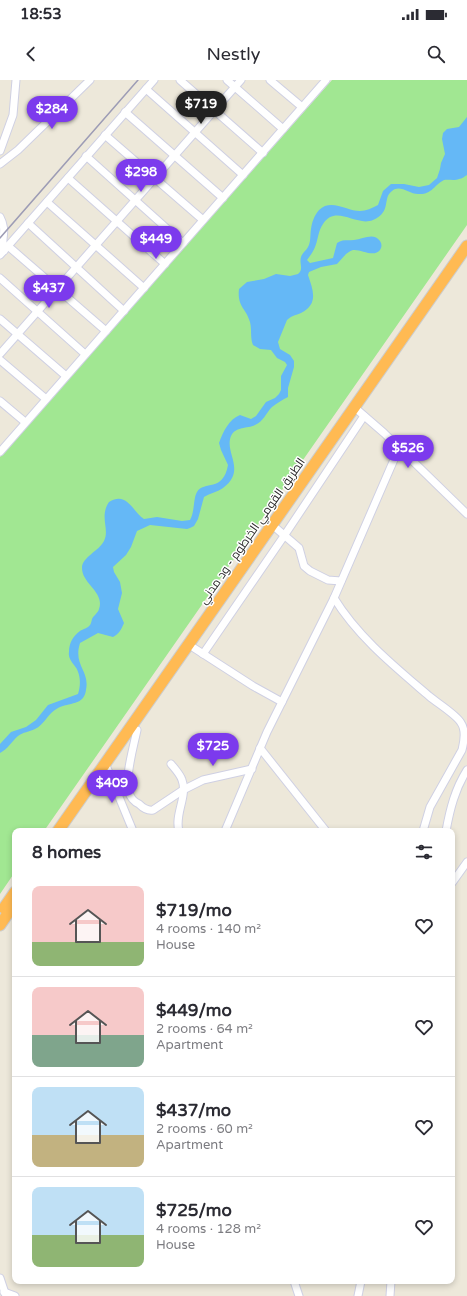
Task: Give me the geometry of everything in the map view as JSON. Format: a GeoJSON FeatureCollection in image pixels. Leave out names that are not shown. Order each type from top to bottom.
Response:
{"type":"FeatureCollection","features":[{"type":"Feature","properties":{"kind":"highway","name":"الطريق القومي الخرطوم - ود مدني"},"geometry":{"type":"LineString","coordinates":[[60,828],[199,651],[281,533],[467,246]]}},
{"type":"Feature","properties":{"kind":"highway","name":"الطريق القومي الخرطوم - ود مدني"},"geometry":{"type":"LineString","coordinates":[[68,828],[96,788],[107,767],[360,412],[467,257]]}},
{"type":"Feature","properties":{"kind":"highway"},"geometry":{"type":"LineString","coordinates":[[96,788],[116,788]]}},
{"type":"Feature","properties":{"kind":"highway"},"geometry":{"type":"LineString","coordinates":[[0,914],[12,896]]}},
{"type":"Feature","properties":{"kind":"highway"},"geometry":{"type":"LineString","coordinates":[[0,925],[12,907]]}},
{"type":"Feature","properties":{"kind":"street"},"geometry":{"type":"LineString","coordinates":[[0,151],[14,115],[16,80]]}},
{"type":"Feature","properties":{"kind":"street"},"geometry":{"type":"LineString","coordinates":[[0,164],[18,150],[90,80]]}},
{"type":"Feature","properties":{"kind":"street"},"geometry":{"type":"LineString","coordinates":[[4,251],[154,80]]}},
{"type":"Feature","properties":{"kind":"street"},"geometry":{"type":"LineString","coordinates":[[180,80],[262,153]]}},
{"type":"Feature","properties":{"kind":"street"},"geometry":{"type":"LineString","coordinates":[[227,80],[283,130]]}},
{"type":"Feature","properties":{"kind":"street"},"geometry":{"type":"LineString","coordinates":[[0,354],[241,80]]}},
{"type":"Feature","properties":{"kind":"street"},"geometry":{"type":"LineString","coordinates":[[270,80],[302,107]]}},
{"type":"Feature","properties":{"kind":"street"},"geometry":{"type":"LineString","coordinates":[[1,447],[46,399],[283,130],[322,81]]}},
{"type":"Feature","properties":{"kind":"street"},"geometry":{"type":"LineString","coordinates":[[146,89],[243,175]]}},
{"type":"Feature","properties":{"kind":"street"},"geometry":{"type":"LineString","coordinates":[[126,112],[223,198]]}},
{"type":"Feature","properties":{"kind":"street"},"geometry":{"type":"LineString","coordinates":[[105,135],[204,220]]}},
{"type":"Feature","properties":{"kind":"street"},"geometry":{"type":"LineString","coordinates":[[86,156],[183,243]]}},
{"type":"Feature","properties":{"kind":"street"},"geometry":{"type":"LineString","coordinates":[[68,178],[165,264]]}},
{"type":"Feature","properties":{"kind":"street"},"geometry":{"type":"LineString","coordinates":[[47,202],[144,288]]}},
{"type":"Feature","properties":{"kind":"street"},"geometry":{"type":"LineString","coordinates":[[0,217],[5,232],[3,243],[4,251],[57,288],[106,330]]}},
{"type":"Feature","properties":{"kind":"street"},"geometry":{"type":"LineString","coordinates":[[28,223],[124,310]]}},
{"type":"Feature","properties":{"kind":"street"},"geometry":{"type":"LineString","coordinates":[[0,278],[85,354]]}},
{"type":"Feature","properties":{"kind":"street"},"geometry":{"type":"LineString","coordinates":[[0,319],[66,376]]}},
{"type":"Feature","properties":{"kind":"street"},"geometry":{"type":"LineString","coordinates":[[0,360],[46,399]]}},
{"type":"Feature","properties":{"kind":"street"},"geometry":{"type":"LineString","coordinates":[[0,401],[24,422]]}},
{"type":"Feature","properties":{"kind":"street"},"geometry":{"type":"LineString","coordinates":[[360,412],[400,448],[467,514]]}},
{"type":"Feature","properties":{"kind":"street"},"geometry":{"type":"LineString","coordinates":[[226,828],[260,748],[334,598],[400,448]]}},
{"type":"Feature","properties":{"kind":"street"},"geometry":{"type":"LineString","coordinates":[[281,533],[300,548],[304,566],[310,572],[328,580],[341,581]]}},
{"type":"Feature","properties":{"kind":"street"},"geometry":{"type":"LineString","coordinates":[[334,598],[347,618],[385,658],[457,718],[463,726],[464,745],[430,807],[424,828]]}},
{"type":"Feature","properties":{"kind":"street"},"geometry":{"type":"LineString","coordinates":[[199,651],[253,686],[282,702]]}},
{"type":"Feature","properties":{"kind":"street"},"geometry":{"type":"LineString","coordinates":[[137,730],[128,778],[129,792],[136,803],[145,809],[150,810],[155,808],[183,790],[208,778],[252,769]]}},
{"type":"Feature","properties":{"kind":"street"},"geometry":{"type":"LineString","coordinates":[[260,748],[324,828]]}},
{"type":"Feature","properties":{"kind":"street"},"geometry":{"type":"LineString","coordinates":[[172,764],[183,782],[179,828]]}},
{"type":"Feature","properties":{"kind":"street"},"geometry":{"type":"LineString","coordinates":[[107,767],[132,828]]}},
{"type":"Feature","properties":{"kind":"street"},"geometry":{"type":"LineString","coordinates":[[446,828],[449,812],[455,794],[467,770]]}},
{"type":"Feature","properties":{"kind":"street"},"geometry":{"type":"LineString","coordinates":[[455,879],[467,862]]}},
{"type":"Feature","properties":{"kind":"street"},"geometry":{"type":"LineString","coordinates":[[295,1284],[299,1296]]}},
{"type":"Feature","properties":{"kind":"street"},"geometry":{"type":"LineString","coordinates":[[358,1296],[361,1284]]}},
{"type":"Feature","properties":{"kind":"street"},"geometry":{"type":"LineString","coordinates":[[390,1296],[391,1284]]}},
{"type":"Feature","properties":{"kind":"street"},"geometry":{"type":"LineString","coordinates":[[2,1288],[15,1296]]}},
{"type":"Feature","properties":{"kind":"green space"},"geometry":{"type":"Polygon","coordinates":[[[332,80],[467,80],[467,225],[46,828],[12,828],[12,876],[0,894],[0,457],[332,80]]]}},
{"type":"Feature","properties":{"kind":"water"},"geometry":{"type":"Polygon","coordinates":[[[467,117],[467,175],[457,180],[444,180],[427,193],[423,194],[415,194],[401,189],[395,189],[387,197],[383,213],[373,220],[360,221],[334,216],[328,218],[323,224],[314,249],[307,260],[310,263],[333,258],[337,243],[343,241],[372,236],[378,238],[381,242],[381,249],[374,253],[353,250],[346,254],[337,264],[321,267],[309,272],[308,275],[313,291],[312,301],[307,309],[287,320],[278,342],[280,349],[290,355],[294,361],[294,367],[288,388],[288,397],[272,407],[258,424],[239,429],[233,433],[231,436],[230,449],[234,468],[233,475],[230,481],[223,488],[204,497],[198,519],[194,526],[187,529],[150,525],[137,531],[131,547],[126,555],[113,567],[114,572],[120,582],[122,593],[118,609],[124,623],[122,628],[113,637],[98,633],[80,643],[78,651],[80,663],[87,683],[85,695],[82,699],[75,703],[62,706],[55,710],[41,725],[20,735],[0,753],[0,744],[11,732],[26,727],[36,720],[48,705],[78,694],[80,687],[79,675],[69,657],[70,646],[75,635],[90,625],[100,603],[99,598],[83,574],[82,568],[88,557],[102,545],[104,541],[106,536],[105,513],[109,502],[115,499],[125,500],[144,519],[157,517],[182,521],[190,520],[193,513],[197,492],[204,487],[218,483],[226,474],[228,465],[219,443],[227,426],[240,415],[251,419],[256,416],[266,402],[275,398],[279,394],[281,390],[281,376],[287,365],[285,362],[277,358],[271,350],[260,349],[253,345],[250,322],[239,300],[239,289],[247,282],[264,279],[276,274],[290,276],[298,274],[301,270],[302,256],[310,243],[312,224],[319,210],[324,207],[334,205],[360,211],[378,205],[383,191],[391,184],[404,184],[419,187],[429,185],[437,178],[445,154],[442,139],[443,133],[447,129],[459,127],[467,117]]]}},
{"type":"Feature","properties":{"kind":"railway"},"geometry":{"type":"LineString","coordinates":[[0,238],[138,80]]}}]}
